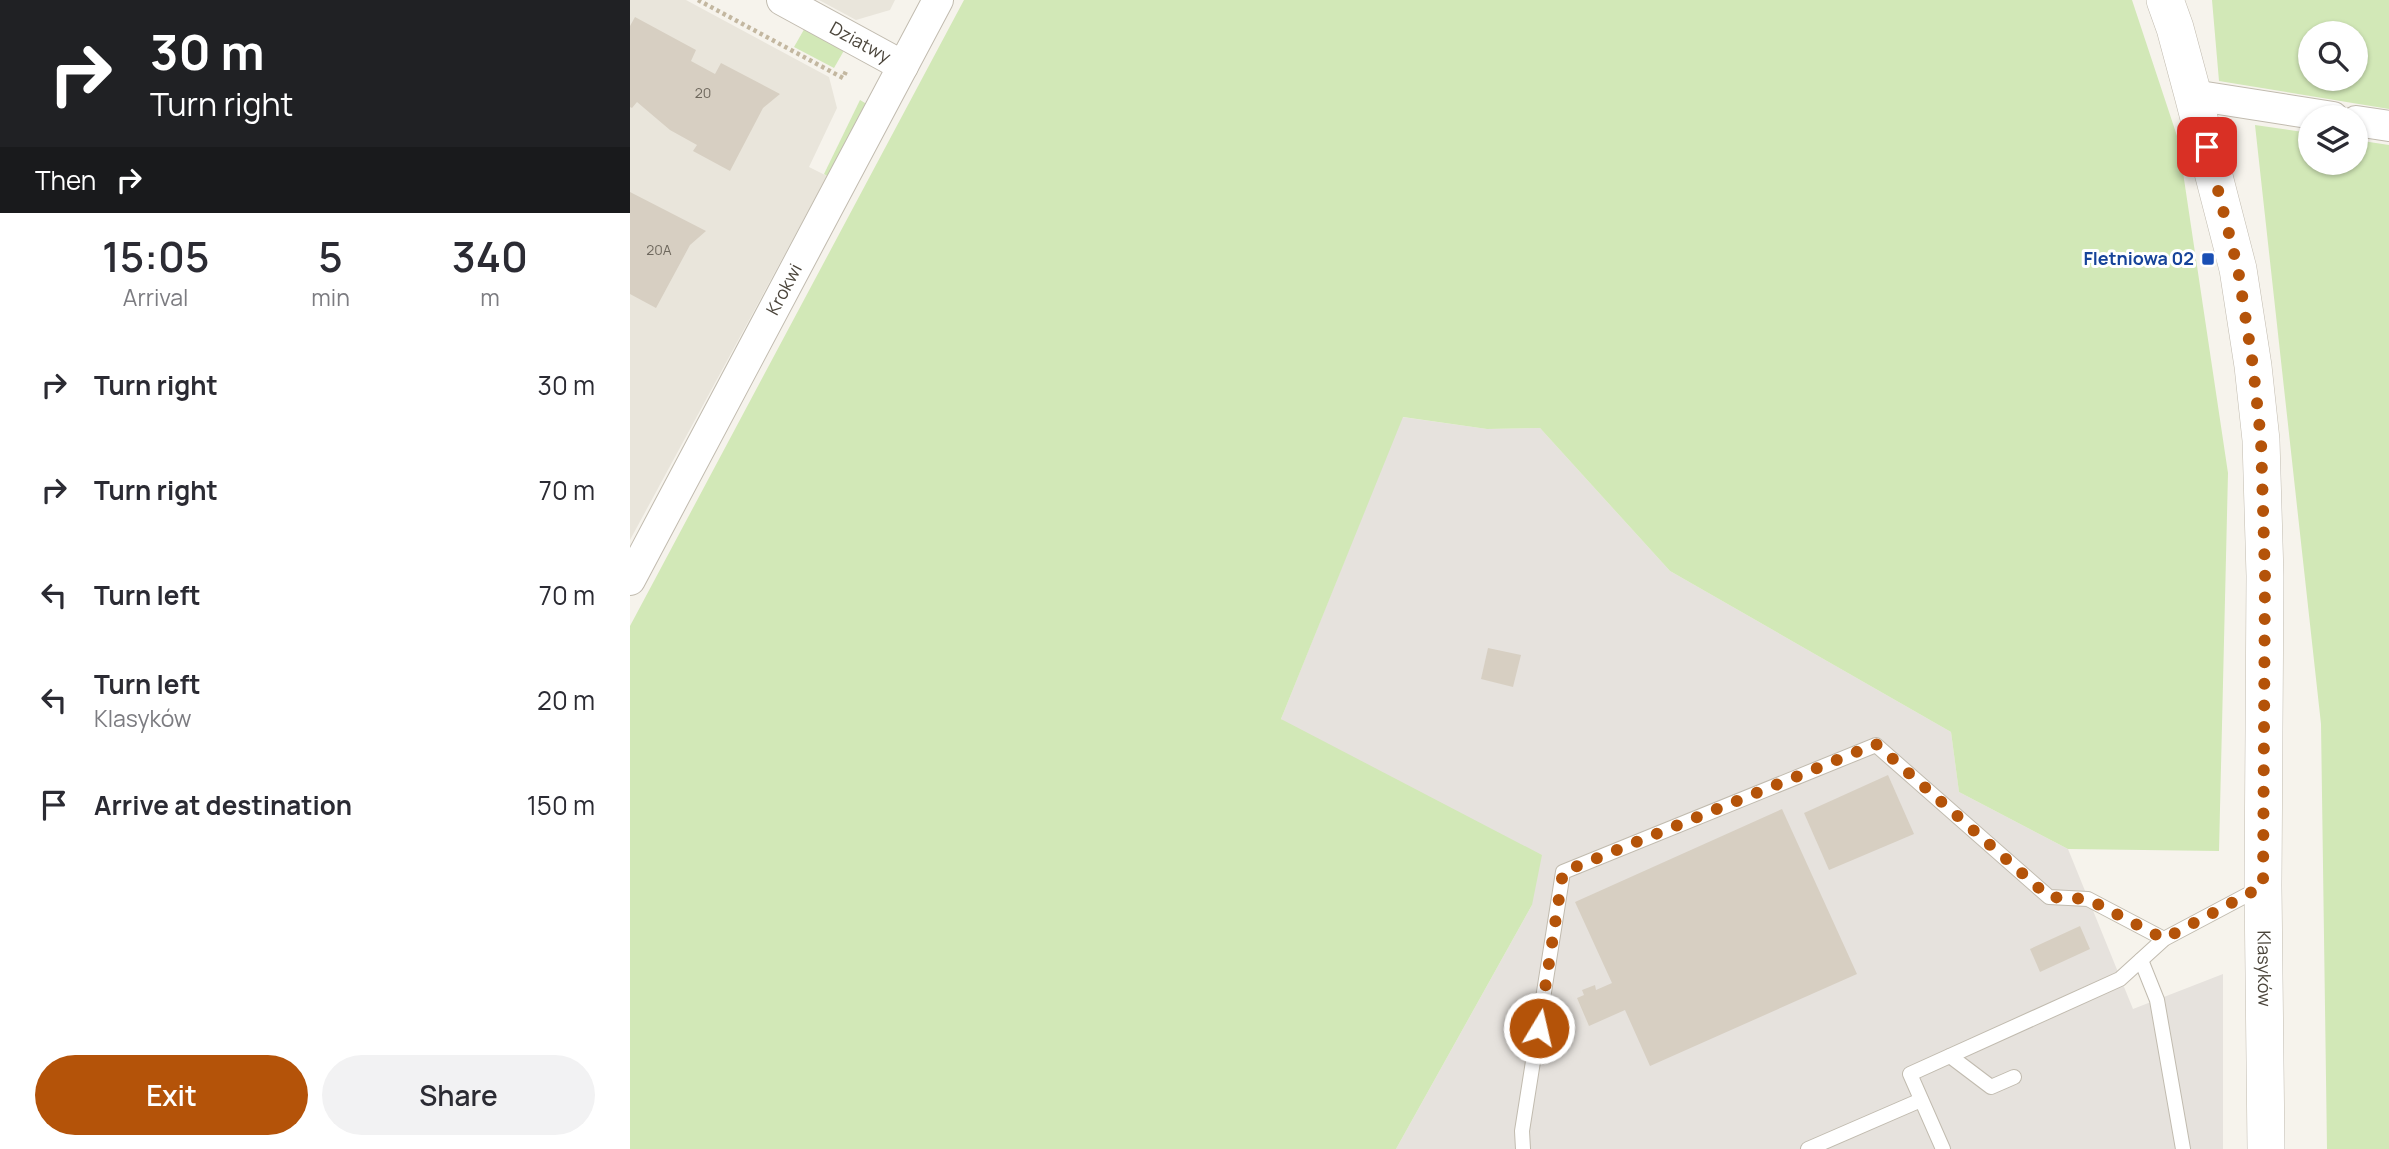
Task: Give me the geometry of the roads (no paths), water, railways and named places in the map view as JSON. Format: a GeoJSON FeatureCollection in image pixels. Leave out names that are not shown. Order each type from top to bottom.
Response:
{"type":"FeatureCollection","features":[{"type":"Feature","properties":{"kind":"street","name":"Dziatwy"},"geometry":{"type":"LineString","coordinates":[[782,0],[903,66]]}},
{"type":"Feature","properties":{"kind":"street","name":"Krokwi"},"geometry":{"type":"LineString","coordinates":[[630,580],[938,0]]}},
{"type":"Feature","properties":{"kind":"street","name":"Klasyków"},"geometry":{"type":"LineString","coordinates":[[2165,0],[2175,28],[2238,269],[2261,440],[2265,576],[2263,886],[2266,1149]]}},
{"type":"Feature","properties":{"kind":"street"},"geometry":{"type":"LineString","coordinates":[[2193,95],[2298,112]]}},
{"type":"Feature","properties":{"kind":"street"},"geometry":{"type":"LineString","coordinates":[[2368,123],[2389,126]]}},
{"type":"Feature","properties":{"kind":"lane"},"geometry":{"type":"LineString","coordinates":[[1523,1149],[1522,1131],[1563,872],[1876,744],[2049,897],[2088,899],[2164,939]]}},
{"type":"Feature","properties":{"kind":"lane"},"geometry":{"type":"LineString","coordinates":[[1943,1149],[1910,1074],[2120,979],[2164,939],[2263,886]]}},
{"type":"Feature","properties":{"kind":"lane"},"geometry":{"type":"LineString","coordinates":[[2141,960],[2157,1000],[2183,1149]]}},
{"type":"Feature","properties":{"kind":"lane"},"geometry":{"type":"LineString","coordinates":[[1950,1056],[1991,1087],[2014,1077]]}},
{"type":"Feature","properties":{"kind":"lane"},"geometry":{"type":"LineString","coordinates":[[1808,1149],[1921,1100]]}},
{"type":"Feature","properties":{"kind":"place","name":"Fletniowa 02"},"geometry":{"type":"Point","coordinates":[2208,259]}}]}
